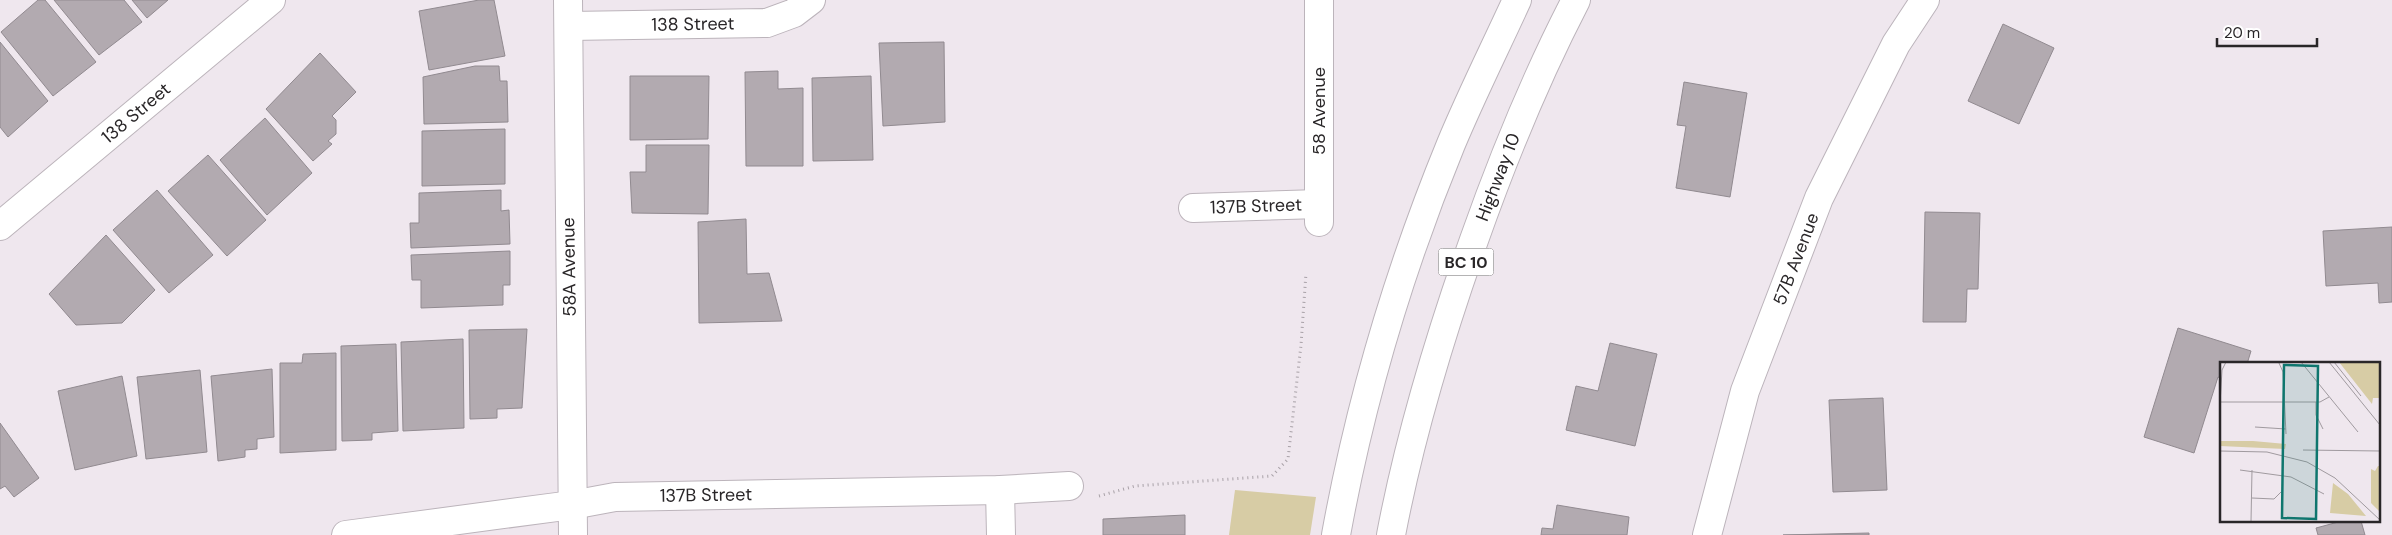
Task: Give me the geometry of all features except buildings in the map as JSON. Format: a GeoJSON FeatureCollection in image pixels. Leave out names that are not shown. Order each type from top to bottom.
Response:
{"type":"FeatureCollection","features":[{"type":"Feature","properties":{"kind":"main road","name":"138 Street"},"geometry":{"type":"LineString","coordinates":[[0,226],[271,0]]}},
{"type":"Feature","properties":{"kind":"main road","name":"138 Street"},"geometry":{"type":"LineString","coordinates":[[569,13],[767,23],[794,13],[811,0]]}},
{"type":"Feature","properties":{"kind":"main road","name":"58 Avenue"},"geometry":{"type":"LineString","coordinates":[[1319,0],[1319,213]]}},
{"type":"Feature","properties":{"kind":"main road","name":"BC 10"},"geometry":{"type":"LineString","coordinates":[[1336,535],[1348,472],[1397,291],[1451,145],[1517,0]]}},
{"type":"Feature","properties":{"kind":"main road","name":"Highway 10"},"geometry":{"type":"LineString","coordinates":[[1391,535],[1401,482],[1447,315],[1505,153],[1576,0]]}},
{"type":"Feature","properties":{"kind":"main road","name":"57B Avenue"},"geometry":{"type":"LineString","coordinates":[[1707,535],[1745,391],[1819,198],[1896,44],[1925,0]]}},
{"type":"Feature","properties":{"kind":"main road","name":"58A Avenue"},"geometry":{"type":"LineString","coordinates":[[569,13],[569,209],[573,535]]}},
{"type":"Feature","properties":{"kind":"main road","name":"137B Street"},"geometry":{"type":"LineString","coordinates":[[1193,208],[1319,213]]}},
{"type":"Feature","properties":{"kind":"main road","name":"137B Street"},"geometry":{"type":"LineString","coordinates":[[346,535],[572,505],[618,497],[1000,490],[1081,492]]}},
{"type":"Feature","properties":{"kind":"main road"},"geometry":{"type":"LineString","coordinates":[[1000,490],[1001,535]]}},
{"type":"Feature","properties":{"kind":"path"},"geometry":{"type":"LineString","coordinates":[[1081,492],[1272,476],[1288,459],[1302,345],[1306,273]]}},
{"type":"Feature","properties":{"kind":"shaded area"},"geometry":{"type":"Polygon","coordinates":[[[1235,490],[1316,497],[1310,535],[1229,535],[1235,490]]]}}]}
